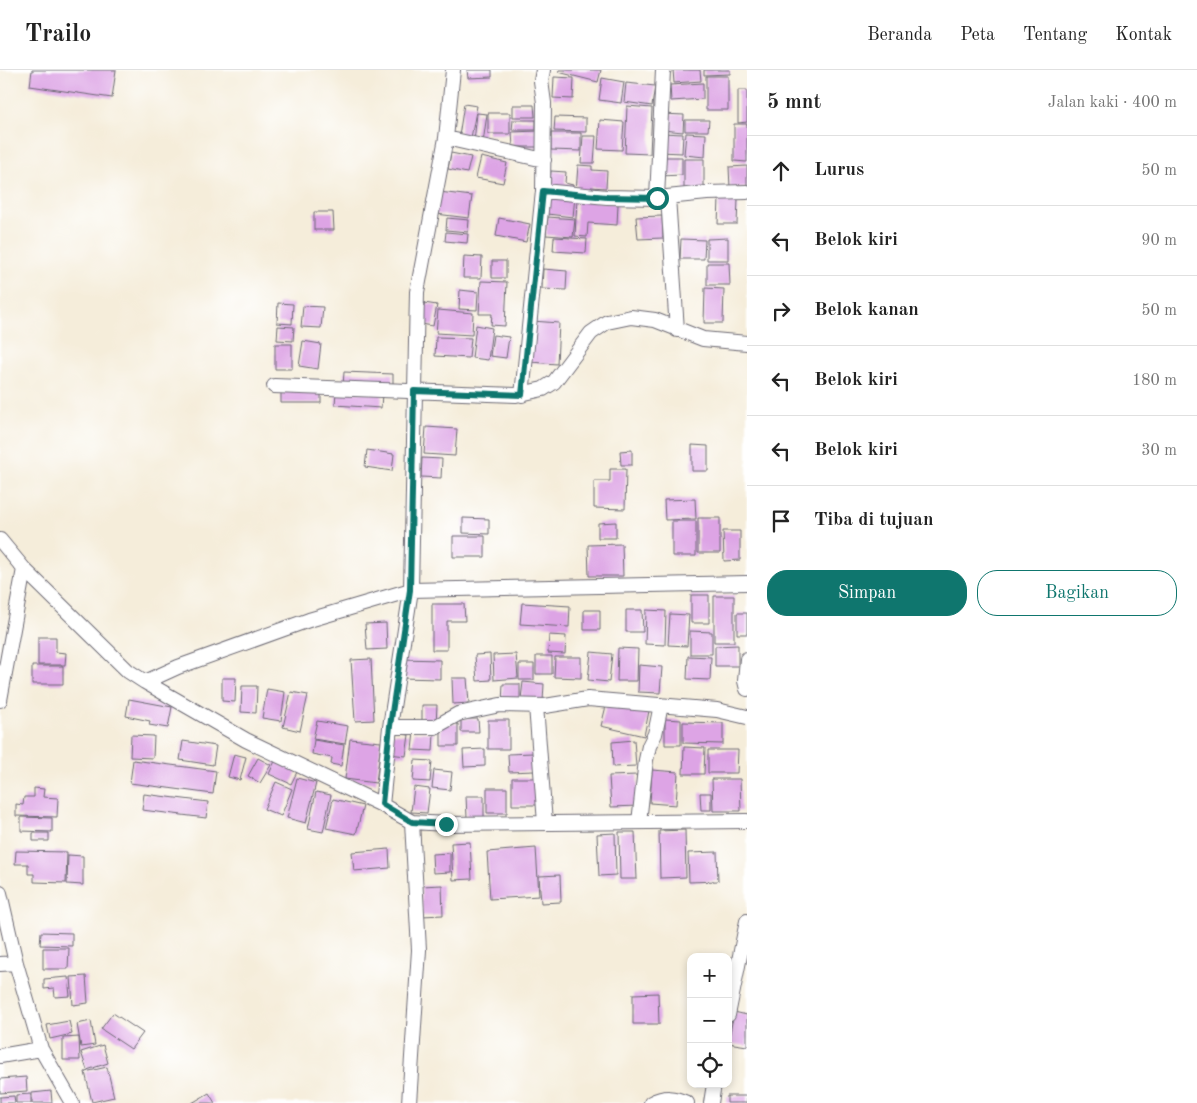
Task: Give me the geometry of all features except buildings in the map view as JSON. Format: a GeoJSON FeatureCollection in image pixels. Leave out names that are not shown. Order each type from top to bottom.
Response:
{"type":"FeatureCollection","features":[{"type":"Feature","properties":{"kind":"street"},"geometry":{"type":"LineString","coordinates":[[382,804],[390,726],[410,590],[417,292],[446,138],[453,70]]}},
{"type":"Feature","properties":{"kind":"street"},"geometry":{"type":"LineString","coordinates":[[522,395],[543,191],[543,70]]}},
{"type":"Feature","properties":{"kind":"street"},"geometry":{"type":"LineString","coordinates":[[663,70],[662,198],[677,330]]}},
{"type":"Feature","properties":{"kind":"street"},"geometry":{"type":"LineString","coordinates":[[446,138],[544,160]]}},
{"type":"Feature","properties":{"kind":"street"},"geometry":{"type":"LineString","coordinates":[[543,191],[607,197],[662,198],[747,192]]}},
{"type":"Feature","properties":{"kind":"street"},"geometry":{"type":"LineString","coordinates":[[274,386],[522,395],[543,389],[554,382],[591,333],[608,322],[631,317],[655,320],[704,339],[747,343]]}},
{"type":"Feature","properties":{"kind":"street"},"geometry":{"type":"LineString","coordinates":[[0,540],[24,569],[128,670],[145,682],[246,740],[382,804],[412,822],[446,824],[747,822]]}},
{"type":"Feature","properties":{"kind":"street"},"geometry":{"type":"LineString","coordinates":[[0,700],[24,569]]}},
{"type":"Feature","properties":{"kind":"street"},"geometry":{"type":"LineString","coordinates":[[145,682],[178,667],[309,620],[410,590],[747,582]]}},
{"type":"Feature","properties":{"kind":"street"},"geometry":{"type":"LineString","coordinates":[[747,659],[745,681],[747,689]]}},
{"type":"Feature","properties":{"kind":"street"},"geometry":{"type":"LineString","coordinates":[[390,726],[436,727],[458,714],[500,705],[544,706],[588,699],[717,710],[747,717]]}},
{"type":"Feature","properties":{"kind":"street"},"geometry":{"type":"LineString","coordinates":[[639,822],[646,760],[649,746],[655,734],[661,705]]}},
{"type":"Feature","properties":{"kind":"street"},"geometry":{"type":"LineString","coordinates":[[536,706],[546,823]]}},
{"type":"Feature","properties":{"kind":"street"},"geometry":{"type":"LineString","coordinates":[[409,1103],[419,950],[412,822]]}},
{"type":"Feature","properties":{"kind":"street"},"geometry":{"type":"LineString","coordinates":[[0,893],[16,963],[41,1049],[72,1103]]}},
{"type":"Feature","properties":{"kind":"street"},"geometry":{"type":"LineString","coordinates":[[731,998],[747,921]]}},
{"type":"Feature","properties":{"kind":"street"},"geometry":{"type":"LineString","coordinates":[[0,964],[16,963]]}},
{"type":"Feature","properties":{"kind":"street"},"geometry":{"type":"LineString","coordinates":[[0,1056],[41,1049]]}},
{"type":"Feature","properties":{"kind":"street"},"geometry":{"type":"LineString","coordinates":[[711,1103],[713,1088]]}},
{"type":"Feature","properties":{"kind":"street"},"geometry":{"type":"LineString","coordinates":[[651,1103],[670,1097],[678,1098],[687,1103]]}},
{"type":"Feature","properties":{"kind":"route"},"geometry":{"type":"LineString","coordinates":[[446,824],[412,822],[382,804],[390,726],[410,590],[414,391],[522,395],[543,191],[607,197],[657,198]]}}]}
